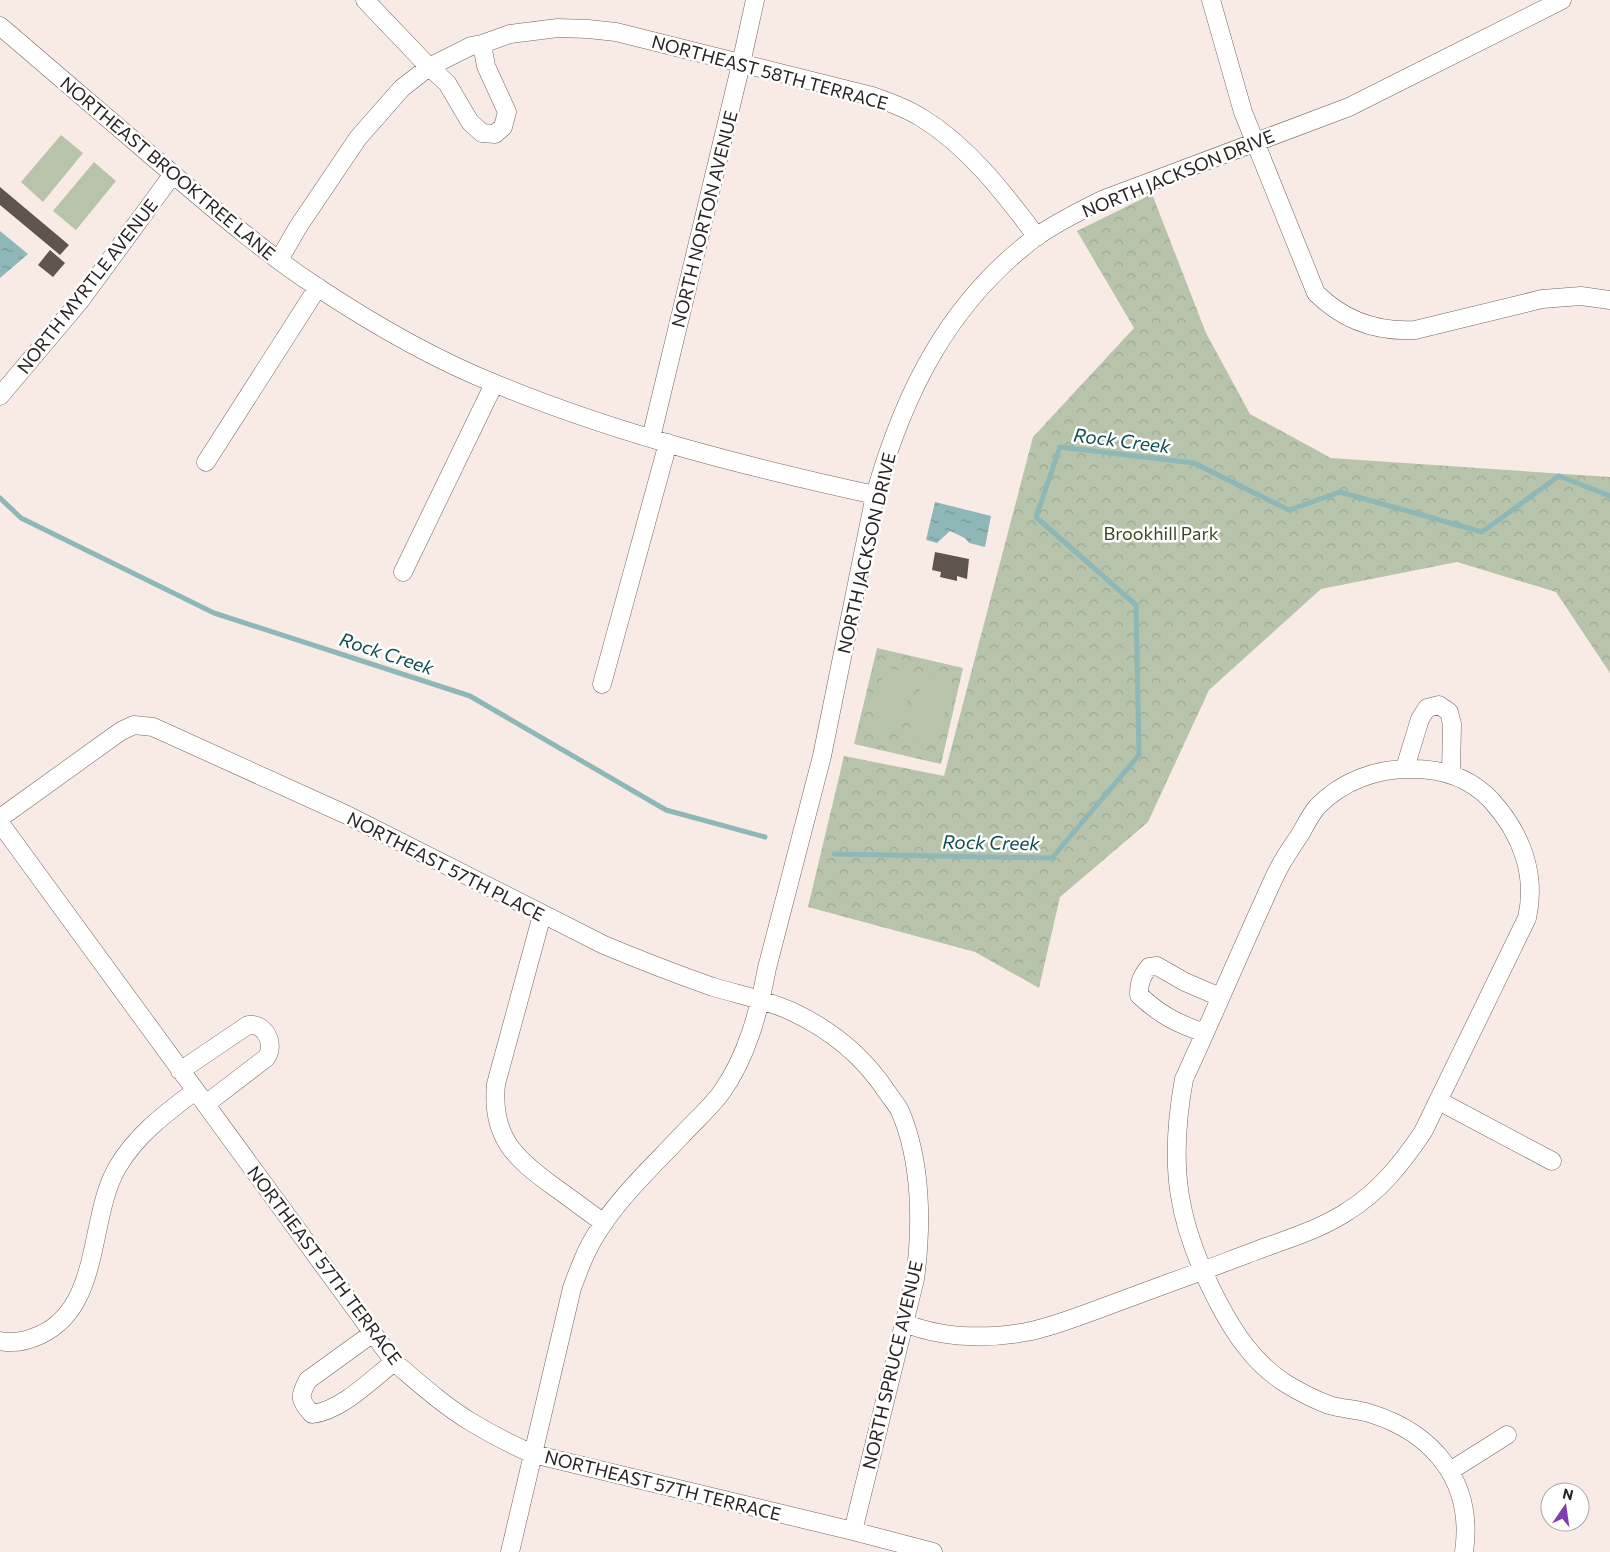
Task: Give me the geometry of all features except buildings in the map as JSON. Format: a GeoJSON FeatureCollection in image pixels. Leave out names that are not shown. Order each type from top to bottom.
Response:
{"type":"FeatureCollection","features":[{"type":"Feature","properties":{"kind":"street"},"geometry":{"type":"LineString","coordinates":[[365,0],[429,67],[447,83],[470,122],[482,133],[495,134],[503,128],[507,112],[486,66],[482,44]]}},
{"type":"Feature","properties":{"kind":"street","name":"NORTH NORTON AVENUE"},"geometry":{"type":"LineString","coordinates":[[650,438],[755,0]]}},
{"type":"Feature","properties":{"kind":"street"},"geometry":{"type":"LineString","coordinates":[[1212,0],[1243,112],[1254,142],[1316,292],[1324,301],[1344,315],[1366,325],[1415,330],[1542,299],[1575,296],[1610,300]]}},
{"type":"Feature","properties":{"kind":"street","name":"NORTH JACKSON DRIVE"},"geometry":{"type":"LineString","coordinates":[[510,1552],[572,1288],[585,1254],[618,1204],[721,1093],[737,1065],[750,1035],[762,999],[767,968],[822,756],[875,495],[887,454],[905,406],[942,337],[973,295],[999,268],[1037,237],[1069,216],[1102,200],[1349,107],[1562,0]]}},
{"type":"Feature","properties":{"kind":"street","name":"NORTHEAST BROOKTREE LANE"},"geometry":{"type":"LineString","coordinates":[[0,26],[232,225],[318,287],[372,321],[428,352],[494,384],[541,402],[650,438],[770,471],[875,495]]}},
{"type":"Feature","properties":{"kind":"street","name":"NORTHEAST 58TH TERRACE"},"geometry":{"type":"LineString","coordinates":[[279,260],[298,227],[358,138],[402,88],[429,67],[471,46],[510,34],[558,28],[616,32],[872,96],[894,104],[921,118],[974,161],[1004,194],[1037,237]]}},
{"type":"Feature","properties":{"kind":"street","name":"NORTH MYRTLE AVENUE"},"geometry":{"type":"LineString","coordinates":[[0,396],[80,301],[173,174]]}},
{"type":"Feature","properties":{"kind":"street"},"geometry":{"type":"LineString","coordinates":[[206,462],[318,287]]}},
{"type":"Feature","properties":{"kind":"street"},"geometry":{"type":"LineString","coordinates":[[403,572],[494,384]]}},
{"type":"Feature","properties":{"kind":"street"},"geometry":{"type":"LineString","coordinates":[[602,684],[668,443]]}},
{"type":"Feature","properties":{"kind":"street"},"geometry":{"type":"LineString","coordinates":[[1405,768],[1420,719],[1427,708],[1439,706],[1449,712],[1452,724],[1451,774]]}},
{"type":"Feature","properties":{"kind":"street","name":"NORTHEAST 57TH PLACE"},"geometry":{"type":"LineString","coordinates":[[0,818],[121,731],[134,725],[153,728],[347,814],[542,915],[604,944],[647,963],[715,987],[762,999]]}},
{"type":"Feature","properties":{"kind":"street"},"geometry":{"type":"LineString","coordinates":[[904,1323],[922,1330],[948,1335],[988,1337],[1027,1332],[1052,1326],[1202,1271],[1315,1229],[1348,1212],[1386,1181],[1402,1163],[1423,1132],[1527,918],[1530,907],[1531,884],[1524,851],[1501,811],[1486,794],[1451,774],[1428,769],[1405,768],[1380,771],[1345,784],[1316,808],[1279,868],[1184,1079],[1178,1109],[1176,1171],[1180,1202],[1192,1247],[1202,1271],[1230,1325],[1245,1346],[1269,1371],[1283,1382],[1306,1395],[1330,1405],[1368,1412],[1393,1422],[1436,1452],[1450,1471],[1459,1488],[1465,1510],[1467,1533],[1464,1552]]}},
{"type":"Feature","properties":{"kind":"street","name":"NORTHEAST 57TH TERRACE"},"geometry":{"type":"LineString","coordinates":[[0,823],[394,1362],[447,1405],[471,1422],[509,1444],[533,1454],[933,1552]]}},
{"type":"Feature","properties":{"kind":"street"},"geometry":{"type":"LineString","coordinates":[[542,915],[496,1084],[495,1103],[498,1121],[508,1144],[523,1164],[604,1223]]}},
{"type":"Feature","properties":{"kind":"street"},"geometry":{"type":"LineString","coordinates":[[1205,1033],[1180,1025],[1154,1010],[1139,995],[1139,983],[1142,975],[1149,967],[1157,966],[1186,982],[1220,997]]}},
{"type":"Feature","properties":{"kind":"street","name":"NORTH SPRUCE AVENUE"},"geometry":{"type":"LineString","coordinates":[[762,999],[792,1012],[834,1037],[873,1073],[899,1110],[915,1168],[920,1213],[915,1280],[853,1531]]}},
{"type":"Feature","properties":{"kind":"street"},"geometry":{"type":"LineString","coordinates":[[0,1341],[11,1343],[43,1334],[57,1325],[70,1312],[81,1292],[108,1188],[118,1166],[144,1133],[266,1058],[270,1052],[271,1044],[259,1026],[248,1025],[180,1070]]}},
{"type":"Feature","properties":{"kind":"street"},"geometry":{"type":"LineString","coordinates":[[1439,1101],[1552,1161]]}},
{"type":"Feature","properties":{"kind":"street"},"geometry":{"type":"LineString","coordinates":[[373,1333],[308,1380],[301,1392],[301,1399],[306,1407],[312,1414],[322,1413],[347,1399],[394,1362]]}},
{"type":"Feature","properties":{"kind":"street"},"geometry":{"type":"LineString","coordinates":[[1450,1471],[1507,1435]]}},
{"type":"Feature","properties":{"kind":"green space"},"geometry":{"type":"Polygon","coordinates":[[[61,135],[83,153],[43,202],[21,182],[61,135]]]}},
{"type":"Feature","properties":{"kind":"green space"},"geometry":{"type":"Polygon","coordinates":[[[94,162],[116,181],[76,230],[53,211],[94,162]]]}},
{"type":"Feature","properties":{"kind":"green space","name":"Brookhill Park"},"geometry":{"type":"Polygon","coordinates":[[[1152,194],[1206,333],[1250,414],[1331,458],[1610,477],[1610,673],[1556,592],[1457,562],[1321,589],[1209,690],[1148,822],[1060,897],[1039,988],[975,952],[808,907],[844,756],[944,776],[1033,437],[1134,328],[1077,231],[1152,194]]]}},
{"type":"Feature","properties":{"kind":"green space"},"geometry":{"type":"Polygon","coordinates":[[[877,648],[963,668],[941,764],[854,744],[877,648]]]}},
{"type":"Feature","properties":{"kind":"green space"},"geometry":{"type":"Polygon","coordinates":[[[885,667],[914,674],[899,734],[871,728],[885,667]]]}},
{"type":"Feature","properties":{"kind":"green space"},"geometry":{"type":"Polygon","coordinates":[[[923,676],[952,683],[937,744],[909,737],[923,676]]]}},
{"type":"Feature","properties":{"kind":"water"},"geometry":{"type":"Polygon","coordinates":[[[0,231],[28,254],[0,278],[0,231]]]}},
{"type":"Feature","properties":{"kind":"water"},"geometry":{"type":"Polygon","coordinates":[[[935,502],[991,516],[985,547],[969,543],[965,538],[950,531],[937,543],[926,540],[935,502]]]}},
{"type":"Feature","properties":{"kind":"waterway","name":"Rock Creek"},"geometry":{"type":"LineString","coordinates":[[834,854],[1052,858],[1139,755],[1136,605],[1036,517],[1060,447],[1194,463],[1289,510],[1340,492],[1482,532],[1559,476],[1610,496]]}},
{"type":"Feature","properties":{"kind":"waterway","name":"Rock Creek"},"geometry":{"type":"LineString","coordinates":[[0,498],[21,518],[214,613],[470,696],[666,810],[765,837]]}}]}
